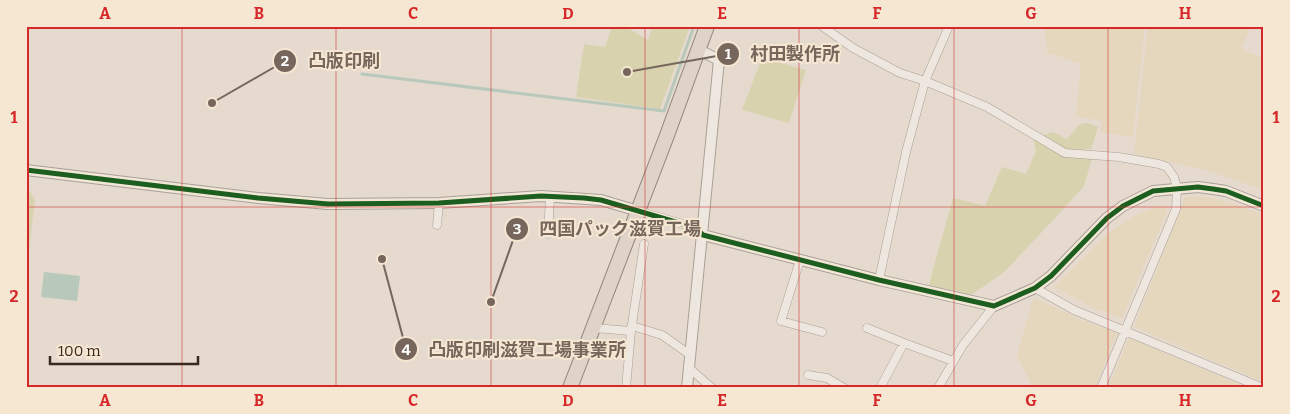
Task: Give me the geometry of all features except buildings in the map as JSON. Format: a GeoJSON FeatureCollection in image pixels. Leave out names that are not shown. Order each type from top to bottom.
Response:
{"type":"FeatureCollection","features":[{"type":"Feature","properties":{"kind":"highway"},"geometry":{"type":"LineString","coordinates":[[570,388],[707,26]]}},
{"type":"Feature","properties":{"kind":"street"},"geometry":{"type":"LineString","coordinates":[[822,26],[853,48],[900,73],[987,107],[1065,153],[1119,157],[1168,167],[1174,177],[1177,188],[1176,209],[1101,388]]}},
{"type":"Feature","properties":{"kind":"street"},"geometry":{"type":"LineString","coordinates":[[879,280],[902,170],[925,82],[949,26]]}},
{"type":"Feature","properties":{"kind":"street"},"geometry":{"type":"LineString","coordinates":[[687,388],[719,60],[698,50]]}},
{"type":"Feature","properties":{"kind":"street"},"geometry":{"type":"LineString","coordinates":[[26,170],[258,198],[328,204],[439,203],[541,196],[601,200],[696,228],[703,235],[879,280],[994,306]]}},
{"type":"Feature","properties":{"kind":"street"},"geometry":{"type":"LineString","coordinates":[[938,388],[963,345],[994,306],[1035,288],[1051,276],[1107,218],[1123,206],[1153,191],[1198,187],[1226,191],[1264,206]]}},
{"type":"Feature","properties":{"kind":"street"},"geometry":{"type":"LineString","coordinates":[[548,234],[550,198]]}},
{"type":"Feature","properties":{"kind":"street"},"geometry":{"type":"LineString","coordinates":[[437,226],[439,203]]}},
{"type":"Feature","properties":{"kind":"street"},"geometry":{"type":"LineString","coordinates":[[626,388],[631,328],[644,244]]}},
{"type":"Feature","properties":{"kind":"street"},"geometry":{"type":"LineString","coordinates":[[800,260],[781,321],[822,332]]}},
{"type":"Feature","properties":{"kind":"street"},"geometry":{"type":"LineString","coordinates":[[1035,288],[1074,310],[1263,388]]}},
{"type":"Feature","properties":{"kind":"street"},"geometry":{"type":"LineString","coordinates":[[594,328],[631,328],[662,335],[689,354]]}},
{"type":"Feature","properties":{"kind":"street"},"geometry":{"type":"LineString","coordinates":[[866,328],[953,362]]}},
{"type":"Feature","properties":{"kind":"street"},"geometry":{"type":"LineString","coordinates":[[880,388],[904,343]]}},
{"type":"Feature","properties":{"kind":"street"},"geometry":{"type":"LineString","coordinates":[[688,367],[712,388]]}},
{"type":"Feature","properties":{"kind":"street"},"geometry":{"type":"LineString","coordinates":[[808,375],[827,378],[844,388]]}},
{"type":"Feature","properties":{"kind":"shaded area"},"geometry":{"type":"Polygon","coordinates":[[[612,26],[624,26],[648,40],[653,26],[690,26],[660,109],[576,97],[584,44],[605,47],[612,26]]]}},
{"type":"Feature","properties":{"kind":"shaded area"},"geometry":{"type":"Polygon","coordinates":[[[1045,26],[1145,26],[1133,137],[1100,132],[1102,121],[1076,116],[1081,64],[1047,52],[1045,26]]]}},
{"type":"Feature","properties":{"kind":"shaded area"},"geometry":{"type":"Polygon","coordinates":[[[1148,26],[1251,26],[1241,49],[1264,59],[1264,190],[1205,170],[1134,154],[1148,26]]]}},
{"type":"Feature","properties":{"kind":"shaded area"},"geometry":{"type":"Polygon","coordinates":[[[762,58],[806,70],[789,123],[742,110],[762,58]]]}},
{"type":"Feature","properties":{"kind":"shaded area"},"geometry":{"type":"Polygon","coordinates":[[[1088,123],[1098,127],[1091,149],[1065,153],[1038,137],[1053,132],[1067,139],[1080,124],[1088,123]]]}},
{"type":"Feature","properties":{"kind":"shaded area"},"geometry":{"type":"Polygon","coordinates":[[[1033,139],[1064,155],[1092,158],[1084,186],[1004,272],[967,298],[928,288],[953,198],[985,206],[1002,167],[1026,174],[1036,151],[1033,139]]]}},
{"type":"Feature","properties":{"kind":"shaded area"},"geometry":{"type":"Polygon","coordinates":[[[26,187],[35,200],[26,273],[26,187]]]}},
{"type":"Feature","properties":{"kind":"shaded area"},"geometry":{"type":"Polygon","coordinates":[[[1185,197],[1208,197],[1264,215],[1264,382],[1134,327],[1185,197]]]}},
{"type":"Feature","properties":{"kind":"shaded area"},"geometry":{"type":"Polygon","coordinates":[[[1161,205],[1167,207],[1165,216],[1122,318],[1092,307],[1054,287],[1111,231],[1137,215],[1161,205]]]}},
{"type":"Feature","properties":{"kind":"shaded area"},"geometry":{"type":"Polygon","coordinates":[[[44,272],[80,276],[77,301],[41,297],[44,272]]]}},
{"type":"Feature","properties":{"kind":"shaded area"},"geometry":{"type":"Polygon","coordinates":[[[1034,298],[1077,318],[1117,333],[1095,388],[1033,388],[1017,354],[1034,298]]]}},
{"type":"Feature","properties":{"kind":"shaded area"},"geometry":{"type":"Polygon","coordinates":[[[1129,338],[1248,388],[1108,388],[1129,338]]]}},
{"type":"Feature","properties":{"kind":"waterway"},"geometry":{"type":"LineString","coordinates":[[362,74],[664,111],[694,26]]}},
{"type":"Feature","properties":{"kind":"cycle path"},"geometry":{"type":"LineString","coordinates":[[26,170],[258,198],[328,204],[439,203],[541,196],[601,200],[696,228],[703,235],[879,280],[994,306],[1035,288],[1051,276],[1107,218],[1123,206],[1153,191],[1198,187],[1213,189],[1226,191],[1264,206]]}},
{"type":"Feature","properties":{"kind":"place","name":"村田製作所"},"geometry":{"type":"Point","coordinates":[627,72]}},
{"type":"Feature","properties":{"kind":"place","name":"凸版印刷"},"geometry":{"type":"Point","coordinates":[212,103]}},
{"type":"Feature","properties":{"kind":"place","name":"凸版印刷滋賀工場事業所"},"geometry":{"type":"Point","coordinates":[382,259]}},
{"type":"Feature","properties":{"kind":"place","name":"四国パック滋賀工場"},"geometry":{"type":"Point","coordinates":[491,302]}}]}
